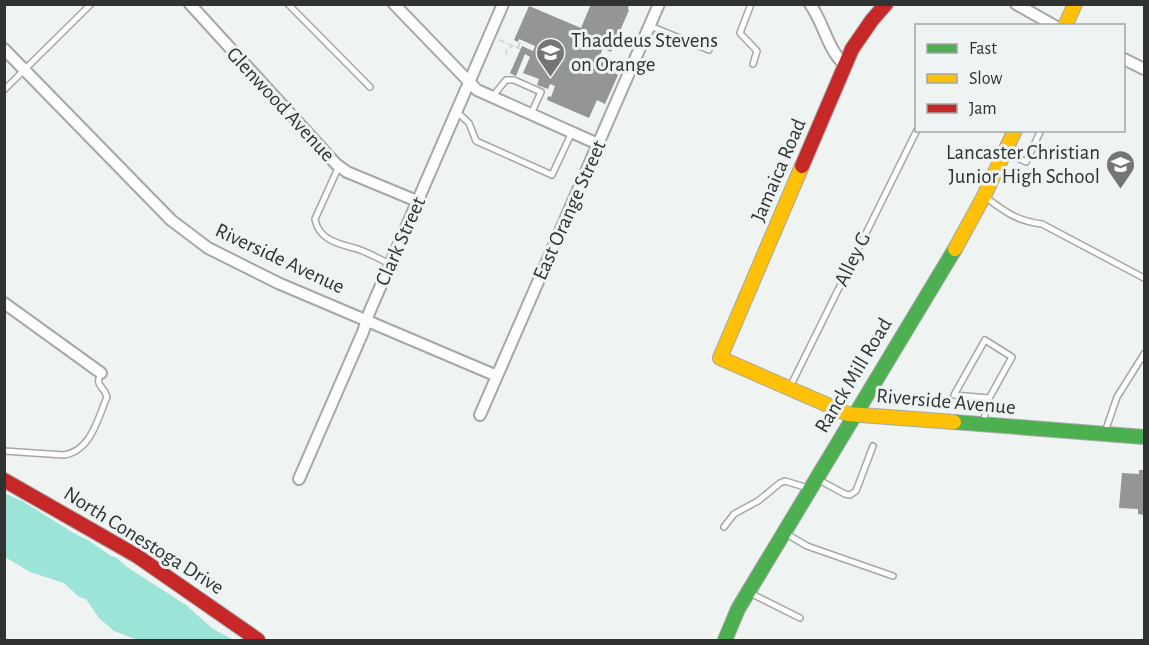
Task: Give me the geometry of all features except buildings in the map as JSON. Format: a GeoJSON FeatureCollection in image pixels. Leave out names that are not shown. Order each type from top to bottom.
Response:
{"type":"FeatureCollection","features":[{"type":"Feature","properties":{"kind":"street","name":"Glenwood Avenue"},"geometry":{"type":"LineString","coordinates":[[190,4],[339,166],[347,172],[417,201]]}},
{"type":"Feature","properties":{"kind":"street"},"geometry":{"type":"LineString","coordinates":[[394,4],[477,90],[598,144]]}},
{"type":"Feature","properties":{"kind":"street","name":"Clark Street"},"geometry":{"type":"LineString","coordinates":[[299,479],[503,4]]}},
{"type":"Feature","properties":{"kind":"street","name":"East Orange Street"},"geometry":{"type":"LineString","coordinates":[[480,416],[660,4]]}},
{"type":"Feature","properties":{"kind":"street"},"geometry":{"type":"LineString","coordinates":[[810,4],[830,45],[845,65]]}},
{"type":"Feature","properties":{"kind":"street","name":"Jamaica Road"},"geometry":{"type":"LineString","coordinates":[[720,358],[845,65],[861,33],[886,4]]}},
{"type":"Feature","properties":{"kind":"street"},"geometry":{"type":"LineString","coordinates":[[1016,4],[1051,24]]}},
{"type":"Feature","properties":{"kind":"street"},"geometry":{"type":"LineString","coordinates":[[1066,24],[1075,4]]}},
{"type":"Feature","properties":{"kind":"street","name":"Riverside Avenue"},"geometry":{"type":"LineString","coordinates":[[4,49],[171,220],[188,234],[230,261],[497,376]]}},
{"type":"Feature","properties":{"kind":"street"},"geometry":{"type":"LineString","coordinates":[[1125,60],[1144,69]]}},
{"type":"Feature","properties":{"kind":"street","name":"Ranck Mill Road"},"geometry":{"type":"LineString","coordinates":[[725,640],[729,627],[748,592],[984,196],[1014,132]]}},
{"type":"Feature","properties":{"kind":"street"},"geometry":{"type":"LineString","coordinates":[[4,303],[100,373]]}},
{"type":"Feature","properties":{"kind":"street","name":"Riverside Avenue"},"geometry":{"type":"LineString","coordinates":[[720,358],[843,412],[1144,437]]}},
{"type":"Feature","properties":{"kind":"street","name":"North Conestoga Drive"},"geometry":{"type":"LineString","coordinates":[[4,480],[137,556],[258,640]]}},
{"type":"Feature","properties":{"kind":"lane"},"geometry":{"type":"LineString","coordinates":[[4,90],[91,4]]}},
{"type":"Feature","properties":{"kind":"lane"},"geometry":{"type":"LineString","coordinates":[[288,4],[370,87]]}},
{"type":"Feature","properties":{"kind":"lane"},"geometry":{"type":"LineString","coordinates":[[751,4],[740,33],[757,51],[753,64]]}},
{"type":"Feature","properties":{"kind":"lane"},"geometry":{"type":"LineString","coordinates":[[650,26],[709,50]]}},
{"type":"Feature","properties":{"kind":"lane"},"geometry":{"type":"LineString","coordinates":[[492,97],[506,80],[514,80],[541,92],[531,114]]}},
{"type":"Feature","properties":{"kind":"lane"},"geometry":{"type":"LineString","coordinates":[[456,111],[469,123],[476,141],[552,175],[572,132]]}},
{"type":"Feature","properties":{"kind":"lane","name":"Alley G"},"geometry":{"type":"LineString","coordinates":[[789,389],[916,132]]}},
{"type":"Feature","properties":{"kind":"lane"},"geometry":{"type":"LineString","coordinates":[[1005,152],[1026,162],[1040,132]]}},
{"type":"Feature","properties":{"kind":"lane"},"geometry":{"type":"LineString","coordinates":[[339,166],[315,219],[316,227],[329,240],[355,248],[390,264]]}},
{"type":"Feature","properties":{"kind":"lane"},"geometry":{"type":"LineString","coordinates":[[984,196],[1014,218],[1024,222],[1042,224],[1144,278]]}},
{"type":"Feature","properties":{"kind":"lane"},"geometry":{"type":"LineString","coordinates":[[984,425],[986,404],[1012,357],[985,340],[954,395],[989,398]]}},
{"type":"Feature","properties":{"kind":"lane"},"geometry":{"type":"LineString","coordinates":[[1104,434],[1117,397],[1144,354]]}},
{"type":"Feature","properties":{"kind":"lane"},"geometry":{"type":"LineString","coordinates":[[4,451],[64,455],[71,454],[84,445],[92,433],[107,397],[98,383],[100,373]]}},
{"type":"Feature","properties":{"kind":"lane"},"geometry":{"type":"LineString","coordinates":[[724,527],[734,514],[758,501],[780,483],[813,483],[845,494],[853,494],[873,446]]}},
{"type":"Feature","properties":{"kind":"lane"},"geometry":{"type":"LineString","coordinates":[[783,533],[807,546],[893,576]]}},
{"type":"Feature","properties":{"kind":"lane"},"geometry":{"type":"LineString","coordinates":[[748,592],[800,618]]}},
{"type":"Feature","properties":{"kind":"path"},"geometry":{"type":"LineString","coordinates":[[503,41],[519,48],[521,40]]}},
{"type":"Feature","properties":{"kind":"path"},"geometry":{"type":"LineString","coordinates":[[506,55],[507,49],[513,46]]}},
{"type":"Feature","properties":{"kind":"shaded area"},"geometry":{"type":"Polygon","coordinates":[[[4,493],[22,501],[117,558],[127,567],[186,605],[213,629],[234,640],[138,640],[114,631],[99,618],[86,599],[79,597],[64,583],[30,572],[5,557],[4,493]]]}},
{"type":"Feature","properties":{"kind":"traffic: fast"},"geometry":{"type":"LineString","coordinates":[[725,640],[738,609],[955,249]]}},
{"type":"Feature","properties":{"kind":"traffic: fast"},"geometry":{"type":"LineString","coordinates":[[954,422],[1144,437]]}},
{"type":"Feature","properties":{"kind":"traffic: slow"},"geometry":{"type":"LineString","coordinates":[[1066,24],[1075,4]]}},
{"type":"Feature","properties":{"kind":"traffic: slow"},"geometry":{"type":"LineString","coordinates":[[955,249],[984,196],[1014,132]]}},
{"type":"Feature","properties":{"kind":"traffic: slow"},"geometry":{"type":"LineString","coordinates":[[802,166],[720,358],[848,414],[954,422]]}},
{"type":"Feature","properties":{"kind":"traffic: jam"},"geometry":{"type":"LineString","coordinates":[[802,166],[852,49],[886,4]]}},
{"type":"Feature","properties":{"kind":"traffic: jam"},"geometry":{"type":"LineString","coordinates":[[4,480],[137,556],[258,640]]}},
{"type":"Feature","properties":{"kind":"place","name":"Thaddeus Stevens on Orange"},"geometry":{"type":"Point","coordinates":[550,78]}},
{"type":"Feature","properties":{"kind":"place","name":"Lancaster Christian Junior High School"},"geometry":{"type":"Point","coordinates":[1121,190]}}]}
